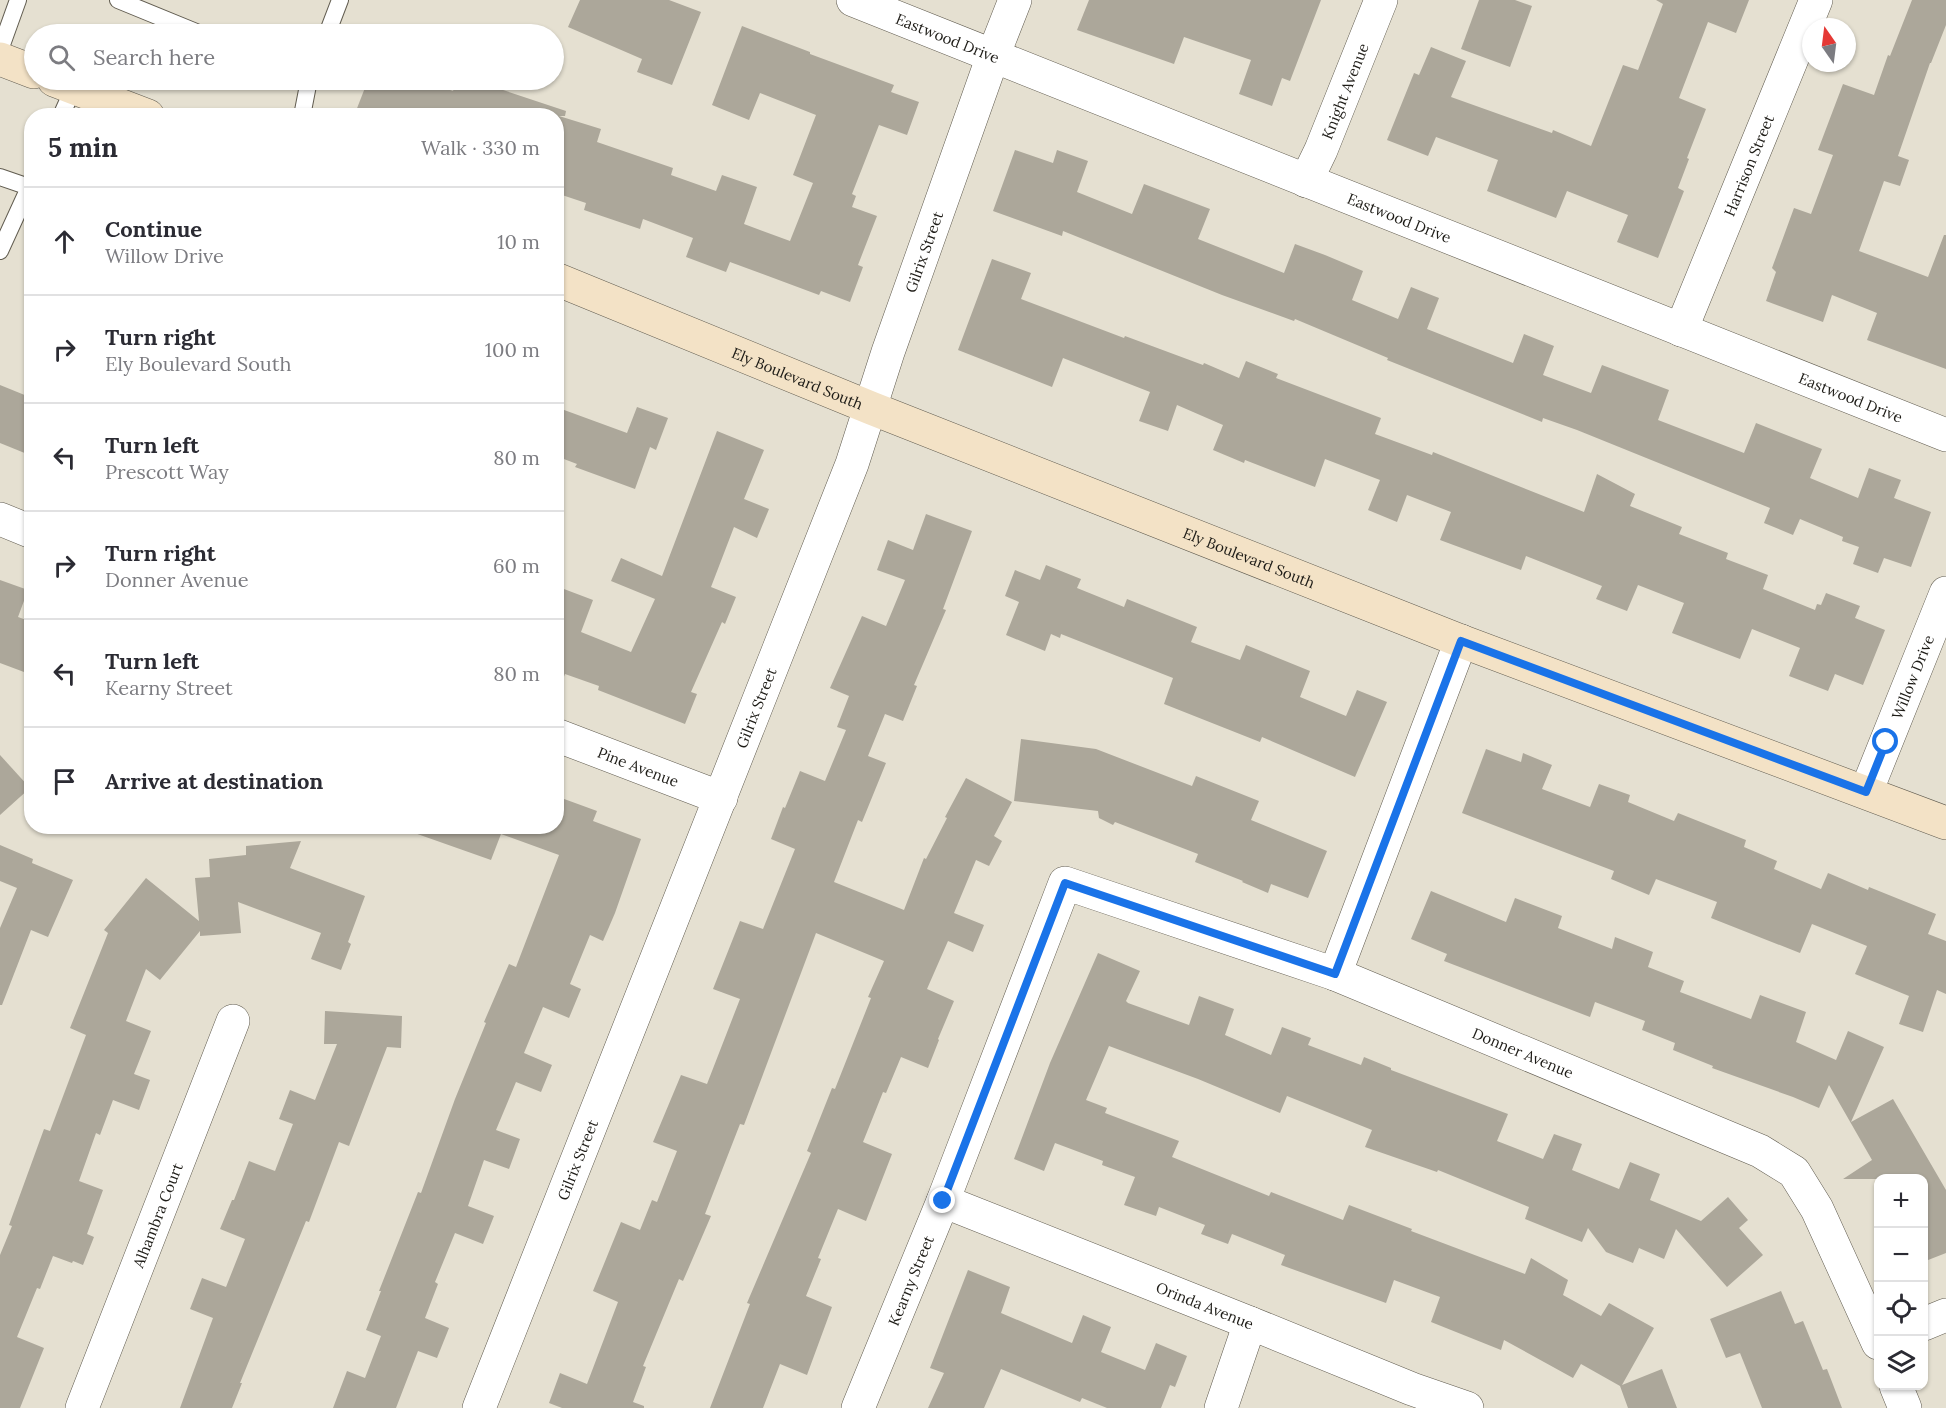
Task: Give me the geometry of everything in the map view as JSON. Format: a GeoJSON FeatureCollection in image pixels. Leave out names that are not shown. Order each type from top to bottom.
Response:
{"type":"FeatureCollection","features":[{"type":"Feature","properties":{"kind":"main road"},"geometry":{"type":"LineString","coordinates":[[0,59],[24,68]]}},
{"type":"Feature","properties":{"kind":"main road"},"geometry":{"type":"LineString","coordinates":[[63,94],[117,108]]}},
{"type":"Feature","properties":{"kind":"main road","name":"Ely Boulevard South"},"geometry":{"type":"LineString","coordinates":[[564,282],[870,408],[1461,641],[1946,823]]}},
{"type":"Feature","properties":{"kind":"street","name":"Eastwood Drive"},"geometry":{"type":"LineString","coordinates":[[853,0],[1946,435]]}},
{"type":"Feature","properties":{"kind":"street","name":"Gilrix Street"},"geometry":{"type":"LineString","coordinates":[[479,1408],[855,454],[888,352],[1015,0]]}},
{"type":"Feature","properties":{"kind":"street","name":"Knight Avenue"},"geometry":{"type":"LineString","coordinates":[[1306,181],[1321,150],[1381,0]]}},
{"type":"Feature","properties":{"kind":"street","name":"Harrison Street"},"geometry":{"type":"LineString","coordinates":[[1681,330],[1816,0]]}},
{"type":"Feature","properties":{"kind":"street"},"geometry":{"type":"LineString","coordinates":[[0,519],[24,529]]}},
{"type":"Feature","properties":{"kind":"street","name":"Willow Drive"},"geometry":{"type":"LineString","coordinates":[[1866,792],[1946,593]]}},
{"type":"Feature","properties":{"kind":"street"},"geometry":{"type":"LineString","coordinates":[[1335,974],[1461,641]]}},
{"type":"Feature","properties":{"kind":"street","name":"Pine Avenue"},"geometry":{"type":"LineString","coordinates":[[564,738],[721,798]]}},
{"type":"Feature","properties":{"kind":"street","name":"Donner Avenue"},"geometry":{"type":"LineString","coordinates":[[1065,883],[1335,974],[1760,1151],[1794,1172],[1817,1209],[1875,1336]]}},
{"type":"Feature","properties":{"kind":"street","name":"Kearny Street"},"geometry":{"type":"LineString","coordinates":[[858,1408],[943,1201],[1065,883]]}},
{"type":"Feature","properties":{"kind":"street","name":"Alhambra Court"},"geometry":{"type":"LineString","coordinates":[[82,1408],[233,1021]]}},
{"type":"Feature","properties":{"kind":"street","name":"Orinda Avenue"},"geometry":{"type":"LineString","coordinates":[[943,1201],[1412,1389],[1467,1408]]}},
{"type":"Feature","properties":{"kind":"street"},"geometry":{"type":"LineString","coordinates":[[1928,1322],[1946,1315]]}},
{"type":"Feature","properties":{"kind":"street"},"geometry":{"type":"LineString","coordinates":[[1221,1408],[1250,1323]]}},
{"type":"Feature","properties":{"kind":"street"},"geometry":{"type":"LineString","coordinates":[[1898,1390],[1905,1408]]}},
{"type":"Feature","properties":{"kind":"lane"},"geometry":{"type":"LineString","coordinates":[[0,50],[18,0]]}},
{"type":"Feature","properties":{"kind":"lane"},"geometry":{"type":"LineString","coordinates":[[118,0],[177,24]]}},
{"type":"Feature","properties":{"kind":"lane"},"geometry":{"type":"LineString","coordinates":[[331,24],[340,0]]}},
{"type":"Feature","properties":{"kind":"lane"},"geometry":{"type":"LineString","coordinates":[[304,108],[307,90]]}},
{"type":"Feature","properties":{"kind":"lane"},"geometry":{"type":"LineString","coordinates":[[0,177],[24,183]]}},
{"type":"Feature","properties":{"kind":"lane"},"geometry":{"type":"LineString","coordinates":[[0,251],[24,197]]}},
{"type":"Feature","properties":{"kind":"building"},"geometry":{"type":"Polygon","coordinates":[[[580,0],[669,0],[701,12],[672,85],[637,72],[642,59],[568,27],[580,0]]]}},
{"type":"Feature","properties":{"kind":"building"},"geometry":{"type":"Polygon","coordinates":[[[1089,0],[1321,0],[1290,81],[1282,78],[1272,106],[1239,94],[1251,60],[1184,37],[1174,64],[1077,30],[1089,0]]]}},
{"type":"Feature","properties":{"kind":"building"},"geometry":{"type":"Polygon","coordinates":[[[1479,0],[1515,0],[1532,6],[1510,67],[1461,49],[1479,0]]]}},
{"type":"Feature","properties":{"kind":"building"},"geometry":{"type":"Polygon","coordinates":[[[1656,0],[1749,0],[1736,33],[1708,22],[1679,98],[1706,109],[1678,188],[1684,191],[1658,258],[1617,242],[1628,215],[1567,191],[1556,218],[1487,191],[1498,160],[1436,137],[1428,156],[1387,140],[1414,73],[1419,75],[1431,47],[1466,61],[1451,97],[1552,133],[1553,130],[1591,146],[1623,65],[1638,70],[1663,4],[1656,0]]]}},
{"type":"Feature","properties":{"kind":"building"},"geometry":{"type":"Polygon","coordinates":[[[1912,0],[1946,0],[1946,25],[1930,63],[1898,156],[1909,160],[1900,186],[1884,181],[1859,251],[1928,277],[1944,235],[1946,235],[1946,369],[1867,340],[1877,313],[1832,295],[1823,322],[1766,301],[1776,272],[1772,268],[1794,208],[1811,214],[1833,155],[1818,150],[1843,84],[1874,95],[1888,55],[1890,56],[1912,0]]]}},
{"type":"Feature","properties":{"kind":"building"},"geometry":{"type":"Polygon","coordinates":[[[742,26],[894,85],[891,92],[919,102],[907,135],[879,125],[852,194],[856,196],[852,207],[877,216],[858,265],[863,267],[850,302],[821,291],[819,295],[730,262],[726,272],[686,257],[693,238],[643,219],[640,229],[584,210],[586,203],[564,196],[564,118],[601,129],[597,142],[673,168],[671,175],[716,191],[722,175],[757,187],[744,224],[790,241],[813,183],[793,175],[816,115],[760,93],[749,120],[712,105],[742,26]]]}},
{"type":"Feature","properties":{"kind":"building"},"geometry":{"type":"Polygon","coordinates":[[[364,90],[503,90],[557,108],[357,108],[364,90]]]}},
{"type":"Feature","properties":{"kind":"building"},"geometry":{"type":"Polygon","coordinates":[[[1015,150],[1053,163],[1057,150],[1088,161],[1077,192],[1132,214],[1144,184],[1210,209],[1198,239],[1284,273],[1295,244],[1363,271],[1352,300],[1398,319],[1411,287],[1439,298],[1427,329],[1513,363],[1524,334],[1554,346],[1543,375],[1591,393],[1602,365],[1669,390],[1658,420],[1744,453],[1756,423],[1822,449],[1810,478],[1858,498],[1869,468],[1901,480],[1894,498],[1931,512],[1911,567],[1884,558],[1878,573],[1853,564],[1859,547],[1842,541],[1843,537],[1800,519],[1793,535],[1764,523],[1770,508],[1577,430],[1543,418],[1542,422],[1387,360],[1388,358],[1295,319],[1294,321],[1222,295],[1063,231],[1062,236],[993,211],[1015,150]]]}},
{"type":"Feature","properties":{"kind":"building"},"geometry":{"type":"Polygon","coordinates":[[[992,259],[1031,273],[1021,299],[1124,338],[1125,336],[1203,365],[1204,363],[1239,378],[1246,361],[1278,374],[1276,378],[1381,418],[1375,434],[1432,455],[1433,452],[1584,512],[1597,474],[1635,494],[1630,506],[1682,527],[1679,534],[1728,553],[1726,559],[1768,575],[1763,589],[1815,610],[1817,604],[1821,605],[1826,593],[1860,606],[1855,618],[1885,630],[1863,685],[1835,674],[1828,691],[1789,676],[1800,648],[1752,629],[1740,659],[1672,633],[1684,603],[1638,585],[1627,611],[1596,599],[1602,586],[1526,556],[1521,570],[1440,540],[1451,512],[1407,495],[1397,522],[1368,510],[1380,480],[1325,459],[1315,487],[1245,460],[1244,463],[1213,450],[1223,425],[1177,405],[1168,431],[1139,421],[1150,392],[1063,358],[1052,387],[958,350],[992,259]]]}},
{"type":"Feature","properties":{"kind":"building"},"geometry":{"type":"Polygon","coordinates":[[[0,385],[24,395],[24,453],[0,443],[0,385]]]}},
{"type":"Feature","properties":{"kind":"building"},"geometry":{"type":"Polygon","coordinates":[[[637,407],[668,418],[656,450],[650,447],[635,489],[575,467],[577,464],[564,459],[564,410],[627,433],[637,407]]]}},
{"type":"Feature","properties":{"kind":"building"},"geometry":{"type":"Polygon","coordinates":[[[717,431],[764,450],[744,499],[769,509],[757,538],[734,527],[711,587],[736,597],[725,624],[722,622],[691,692],[697,694],[685,724],[598,690],[599,686],[565,674],[564,677],[564,589],[593,600],[581,632],[631,652],[655,599],[611,581],[621,558],[662,576],[717,431]]]}},
{"type":"Feature","properties":{"kind":"building"},"geometry":{"type":"Polygon","coordinates":[[[926,514],[972,531],[943,609],[946,610],[914,685],[917,686],[903,721],[885,714],[868,756],[886,763],[862,822],[858,820],[834,882],[904,910],[924,858],[926,859],[966,778],[1012,802],[994,836],[1002,841],[989,866],[976,860],[954,913],[984,925],[973,952],[948,941],[927,989],[954,1001],[928,1068],[901,1057],[886,1093],[883,1092],[863,1142],[892,1154],[866,1221],[838,1209],[818,1258],[821,1259],[806,1296],[832,1307],[807,1375],[780,1364],[763,1408],[710,1408],[750,1304],[747,1303],[811,1153],[807,1151],[832,1088],[835,1089],[871,998],[868,997],[884,961],[816,933],[744,1125],[740,1124],[705,1214],[711,1216],[683,1281],[679,1279],[643,1366],[646,1367],[633,1402],[644,1408],[562,1408],[549,1403],[560,1373],[587,1384],[618,1302],[593,1291],[621,1222],[640,1230],[652,1200],[657,1202],[677,1151],[653,1142],[681,1075],[707,1084],[740,999],[713,989],[740,921],[763,929],[795,849],[771,839],[783,807],[785,808],[800,771],[825,781],[846,730],[837,727],[849,696],[830,688],[862,616],[886,626],[905,580],[877,570],[888,540],[913,550],[926,514]]]}},
{"type":"Feature","properties":{"kind":"building"},"geometry":{"type":"Polygon","coordinates":[[[1046,565],[1081,579],[1077,588],[1124,607],[1127,599],[1197,627],[1191,642],[1240,660],[1246,645],[1310,671],[1300,697],[1346,716],[1357,690],[1387,702],[1355,777],[1262,737],[1260,742],[1164,704],[1173,678],[1061,634],[1060,638],[1051,634],[1045,651],[1006,635],[1019,602],[1005,596],[1015,570],[1040,580],[1046,565]]]}},
{"type":"Feature","properties":{"kind":"building"},"geometry":{"type":"Polygon","coordinates":[[[0,580],[24,589],[24,601],[18,617],[24,619],[24,672],[0,663],[0,580]]]}},
{"type":"Feature","properties":{"kind":"building"},"geometry":{"type":"Polygon","coordinates":[[[1021,739],[1096,749],[1192,786],[1196,776],[1259,801],[1251,820],[1327,851],[1308,898],[1271,884],[1268,893],[1195,862],[1198,854],[1115,822],[1113,825],[1099,818],[1098,811],[1014,801],[1021,739]]]}},
{"type":"Feature","properties":{"kind":"building"},"geometry":{"type":"Polygon","coordinates":[[[1486,749],[1521,762],[1523,753],[1552,765],[1542,789],[1590,807],[1599,784],[1630,795],[1628,802],[1674,821],[1678,813],[1746,840],[1744,847],[1777,861],[1774,869],[1821,889],[1828,873],[1936,914],[1928,934],[1946,941],[1946,994],[1937,990],[1923,1032],[1899,1024],[1909,996],[1855,974],[1867,946],[1812,924],[1800,953],[1711,918],[1717,902],[1656,879],[1649,895],[1611,879],[1614,871],[1462,813],[1486,749]]]}},
{"type":"Feature","properties":{"kind":"building"},"geometry":{"type":"Polygon","coordinates":[[[0,755],[24,781],[24,793],[0,815],[0,755]]]}},
{"type":"Feature","properties":{"kind":"building"},"geometry":{"type":"Polygon","coordinates":[[[564,799],[597,811],[593,821],[641,839],[603,941],[590,935],[570,984],[581,989],[569,1018],[543,1007],[524,1053],[552,1065],[541,1092],[516,1082],[496,1130],[520,1139],[509,1169],[484,1160],[468,1206],[494,1216],[483,1244],[455,1233],[435,1282],[438,1284],[425,1318],[449,1328],[437,1358],[418,1351],[396,1408],[333,1408],[347,1371],[365,1378],[381,1336],[366,1330],[381,1291],[379,1291],[418,1192],[421,1193],[455,1099],[486,1023],[484,1022],[509,964],[516,967],[559,855],[501,834],[564,834],[564,799]]]}},
{"type":"Feature","properties":{"kind":"building"},"geometry":{"type":"Polygon","coordinates":[[[417,834],[501,834],[491,860],[417,834]]]}},
{"type":"Feature","properties":{"kind":"building"},"geometry":{"type":"Polygon","coordinates":[[[301,841],[290,868],[365,896],[348,942],[351,944],[341,970],[311,959],[321,933],[238,902],[241,933],[200,936],[200,931],[160,980],[146,969],[126,1021],[151,1031],[134,1074],[150,1080],[139,1110],[113,1100],[100,1135],[96,1133],[79,1181],[103,1190],[87,1234],[94,1237],[83,1265],[53,1256],[17,1337],[44,1348],[20,1408],[0,1408],[0,1255],[44,1129],[50,1131],[86,1035],[70,1028],[108,933],[104,930],[146,878],[199,921],[195,878],[210,877],[209,859],[246,855],[246,846],[301,841]]]}},
{"type":"Feature","properties":{"kind":"building"},"geometry":{"type":"Polygon","coordinates":[[[0,845],[33,859],[32,863],[73,880],[48,937],[31,930],[2,1005],[0,1005],[0,928],[17,888],[0,881],[0,845]]]}},
{"type":"Feature","properties":{"kind":"building"},"geometry":{"type":"Polygon","coordinates":[[[1431,891],[1506,922],[1515,898],[1562,916],[1558,928],[1612,949],[1615,937],[1653,952],[1648,967],[1684,981],[1680,992],[1751,1019],[1760,995],[1806,1012],[1796,1042],[1836,1060],[1848,1031],[1884,1047],[1851,1122],[1893,1099],[1946,1190],[1946,1253],[1928,1260],[1928,1174],[1874,1174],[1874,1179],[1843,1179],[1872,1160],[1829,1085],[1819,1108],[1712,1068],[1713,1066],[1673,1050],[1675,1043],[1642,1030],[1645,1021],[1595,1002],[1590,1017],[1444,961],[1447,954],[1411,939],[1431,891]]]}},
{"type":"Feature","properties":{"kind":"building"},"geometry":{"type":"Polygon","coordinates":[[[1098,953],[1140,971],[1126,1001],[1128,1003],[1189,1025],[1199,996],[1234,1009],[1225,1035],[1271,1055],[1282,1027],[1311,1038],[1308,1045],[1361,1065],[1364,1057],[1391,1068],[1391,1070],[1508,1114],[1497,1141],[1543,1159],[1554,1134],[1582,1144],[1572,1170],[1619,1189],[1630,1162],[1660,1174],[1650,1200],[1701,1221],[1728,1197],[1748,1220],[1739,1228],[1763,1255],[1727,1287],[1676,1229],[1664,1259],[1639,1248],[1633,1263],[1606,1252],[1588,1228],[1582,1242],[1525,1219],[1529,1207],[1438,1170],[1437,1172],[1365,1147],[1372,1130],[1287,1096],[1280,1113],[1109,1046],[1086,1100],[1107,1108],[1105,1113],[1179,1141],[1172,1157],[1269,1196],[1271,1192],[1343,1220],[1349,1205],[1525,1274],[1531,1258],[1568,1280],[1563,1295],[1601,1316],[1609,1303],[1654,1328],[1622,1385],[1662,1369],[1677,1408],[1628,1408],[1620,1386],[1581,1364],[1573,1378],[1504,1340],[1501,1350],[1431,1322],[1440,1297],[1394,1280],[1386,1303],[1281,1265],[1285,1255],[1232,1234],[1228,1244],[1201,1234],[1205,1225],[1159,1207],[1156,1216],[1124,1205],[1135,1177],[1102,1165],[1103,1161],[1055,1143],[1044,1171],[1014,1159],[1050,1063],[1098,953]]]}},
{"type":"Feature","properties":{"kind":"building"},"geometry":{"type":"Polygon","coordinates":[[[325,1011],[402,1016],[401,1048],[387,1047],[349,1146],[339,1142],[309,1222],[306,1221],[232,1408],[180,1408],[213,1318],[190,1309],[202,1278],[226,1287],[245,1239],[220,1229],[249,1161],[275,1171],[293,1124],[279,1119],[290,1090],[315,1100],[337,1044],[324,1044],[325,1011]]]}},
{"type":"Feature","properties":{"kind":"building"},"geometry":{"type":"Polygon","coordinates":[[[968,1270],[1010,1287],[1001,1313],[1072,1343],[1083,1315],[1111,1327],[1101,1352],[1145,1370],[1156,1343],[1187,1356],[1175,1387],[1170,1385],[1161,1408],[1107,1408],[1082,1398],[1080,1402],[1001,1369],[984,1408],[928,1408],[944,1373],[930,1368],[968,1270]]]}},
{"type":"Feature","properties":{"kind":"building"},"geometry":{"type":"Polygon","coordinates":[[[1781,1291],[1795,1324],[1803,1321],[1823,1370],[1827,1369],[1842,1408],[1762,1408],[1740,1353],[1726,1358],[1710,1319],[1781,1291]]]}},
{"type":"Feature","properties":{"kind":"route"},"geometry":{"type":"LineString","coordinates":[[943,1201],[1065,883],[1335,974],[1461,641],[1866,792],[1886,742]]}}]}
